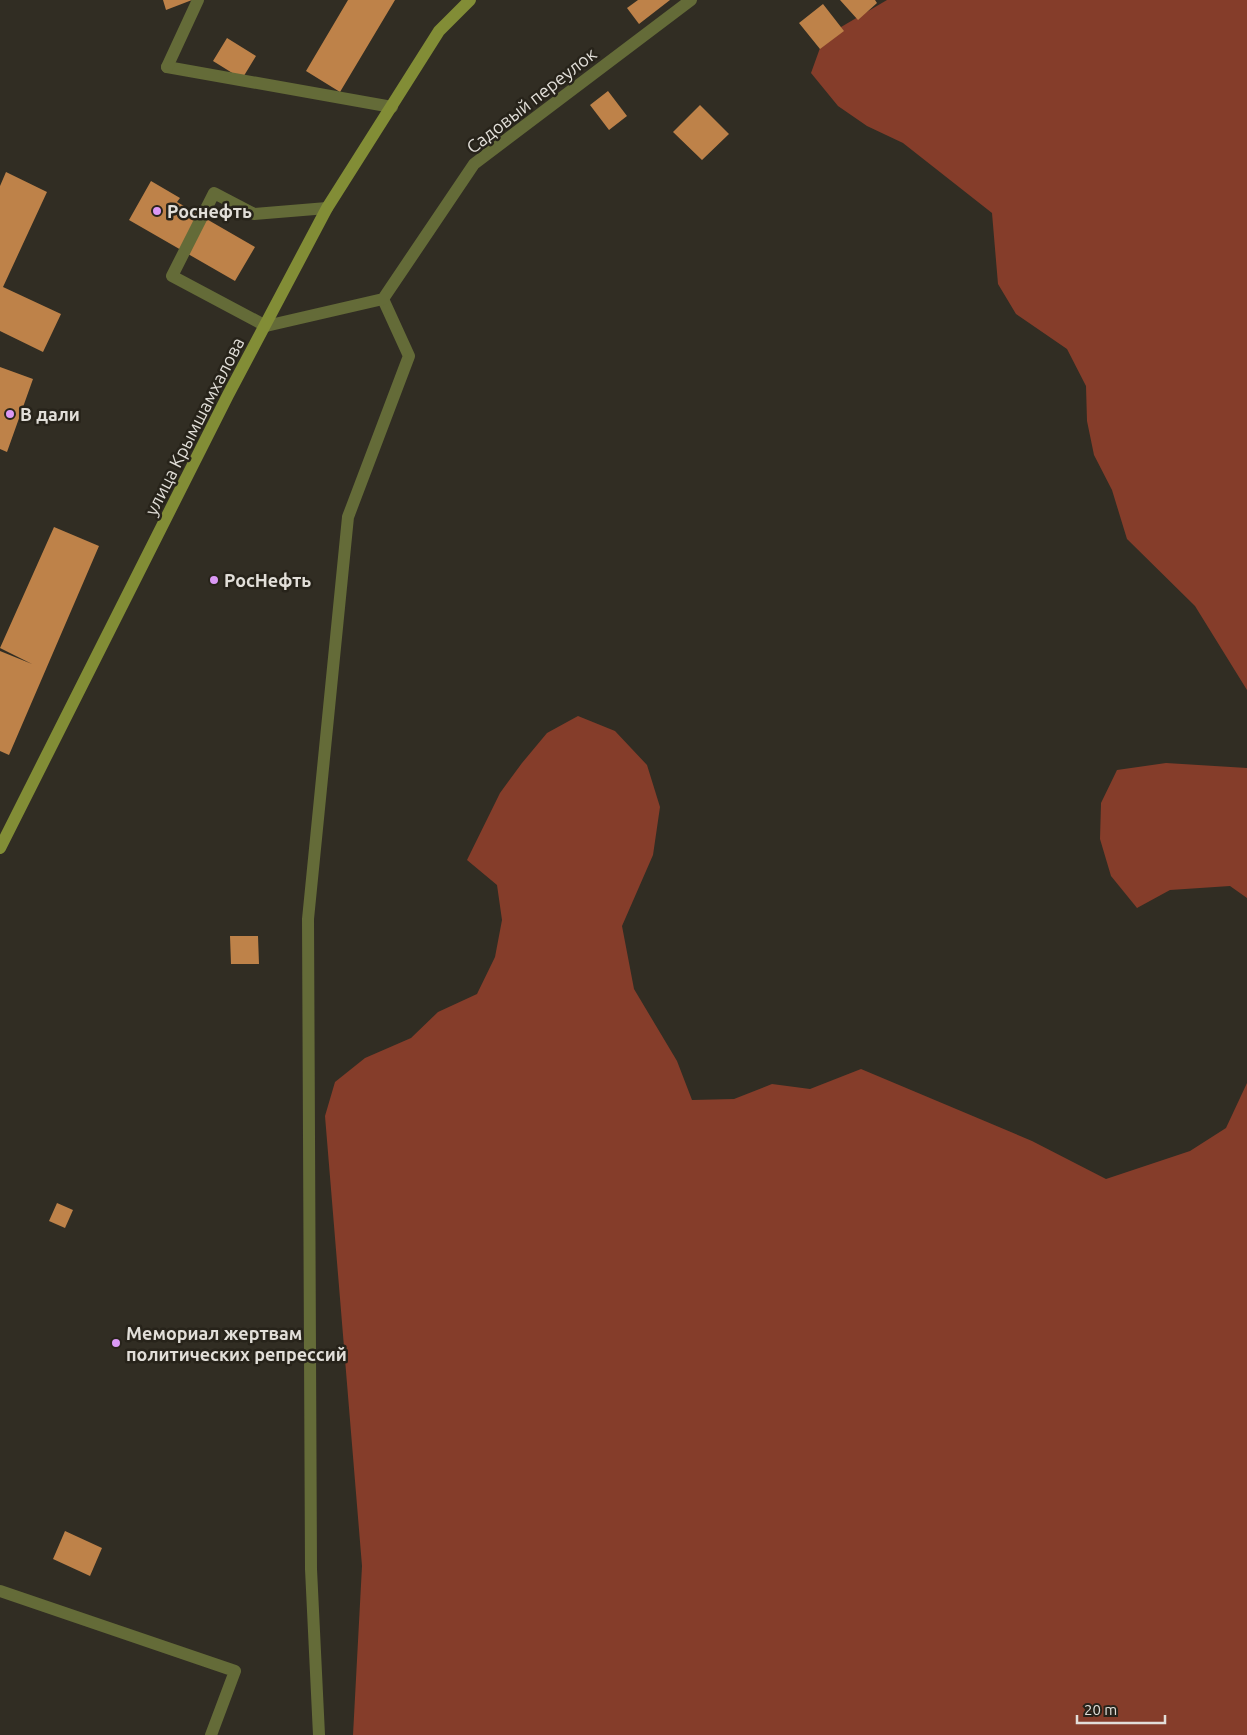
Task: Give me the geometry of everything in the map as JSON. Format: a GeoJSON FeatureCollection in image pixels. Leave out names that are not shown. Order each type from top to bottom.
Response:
{"type":"FeatureCollection","features":[{"type":"Feature","properties":{"kind":"main road","name":"улица Крымшамхалова"},"geometry":{"type":"LineString","coordinates":[[0,848],[228,395],[327,208],[439,32],[470,0]]}},
{"type":"Feature","properties":{"kind":"street"},"geometry":{"type":"LineString","coordinates":[[198,0],[167,67],[392,107]]}},
{"type":"Feature","properties":{"kind":"street","name":"Садовый переулок"},"geometry":{"type":"LineString","coordinates":[[383,300],[474,164],[691,0]]}},
{"type":"Feature","properties":{"kind":"street"},"geometry":{"type":"LineString","coordinates":[[319,1735],[311,1569],[308,919],[348,517],[409,356],[383,300],[266,326],[172,276],[214,193],[254,214],[327,208]]}},
{"type":"Feature","properties":{"kind":"street"},"geometry":{"type":"LineString","coordinates":[[0,1591],[235,1671],[211,1735]]}},
{"type":"Feature","properties":{"kind":"shaded area"},"geometry":{"type":"Polygon","coordinates":[[[887,0],[1247,0],[1247,690],[1195,606],[1127,539],[1112,490],[1094,455],[1087,421],[1086,386],[1067,349],[1016,314],[998,284],[992,213],[903,143],[867,126],[838,106],[811,73],[824,37],[887,0]]]}},
{"type":"Feature","properties":{"kind":"shaded area"},"geometry":{"type":"Polygon","coordinates":[[[578,716],[615,731],[647,765],[660,807],[653,855],[622,926],[634,989],[677,1061],[692,1100],[734,1099],[772,1084],[810,1089],[861,1069],[1032,1141],[1106,1179],[1190,1151],[1226,1128],[1247,1083],[1247,1735],[353,1735],[362,1566],[325,1116],[335,1082],[365,1058],[411,1038],[438,1012],[477,994],[495,957],[502,920],[497,885],[467,860],[500,793],[522,763],[547,733],[578,716]]]}},
{"type":"Feature","properties":{"kind":"shaded area"},"geometry":{"type":"Polygon","coordinates":[[[1166,763],[1247,768],[1247,898],[1230,886],[1170,890],[1137,908],[1111,876],[1100,839],[1101,803],[1117,770],[1166,763]]]}},
{"type":"Feature","properties":{"kind":"building"},"geometry":{"type":"Polygon","coordinates":[[[163,0],[192,0],[166,10],[163,0]]]}},
{"type":"Feature","properties":{"kind":"building"},"geometry":{"type":"Polygon","coordinates":[[[348,0],[395,0],[340,92],[306,71],[348,0]]]}},
{"type":"Feature","properties":{"kind":"building"},"geometry":{"type":"Polygon","coordinates":[[[638,0],[670,0],[639,24],[627,8],[638,0]]]}},
{"type":"Feature","properties":{"kind":"building"},"geometry":{"type":"Polygon","coordinates":[[[840,0],[875,0],[877,3],[858,20],[840,0]]]}},
{"type":"Feature","properties":{"kind":"building"},"geometry":{"type":"Polygon","coordinates":[[[823,4],[844,31],[820,49],[799,23],[823,4]]]}},
{"type":"Feature","properties":{"kind":"building"},"geometry":{"type":"Polygon","coordinates":[[[227,38],[256,56],[242,79],[213,61],[227,38]]]}},
{"type":"Feature","properties":{"kind":"building"},"geometry":{"type":"Polygon","coordinates":[[[608,91],[627,116],[609,130],[590,105],[608,91]]]}},
{"type":"Feature","properties":{"kind":"building"},"geometry":{"type":"Polygon","coordinates":[[[700,105],[729,134],[702,160],[673,132],[700,105]]]}},
{"type":"Feature","properties":{"kind":"building"},"geometry":{"type":"Polygon","coordinates":[[[6,172],[47,192],[3,287],[61,314],[43,352],[0,331],[0,186],[6,172]]]}},
{"type":"Feature","properties":{"kind":"building"},"geometry":{"type":"Polygon","coordinates":[[[151,181],[180,198],[177,202],[255,247],[235,281],[129,220],[151,181]]]}},
{"type":"Feature","properties":{"kind":"building","name":"В дали"},"geometry":{"type":"Polygon","coordinates":[[[0,367],[33,379],[7,452],[0,449],[0,367]]]}},
{"type":"Feature","properties":{"kind":"building"},"geometry":{"type":"Polygon","coordinates":[[[54,527],[99,546],[9,755],[0,751],[0,651],[32,664],[0,648],[54,527]]]}},
{"type":"Feature","properties":{"kind":"building"},"geometry":{"type":"Polygon","coordinates":[[[230,936],[258,936],[259,964],[231,964],[230,936]]]}},
{"type":"Feature","properties":{"kind":"building"},"geometry":{"type":"Polygon","coordinates":[[[57,1203],[73,1210],[65,1228],[49,1221],[57,1203]]]}},
{"type":"Feature","properties":{"kind":"building"},"geometry":{"type":"Polygon","coordinates":[[[65,1531],[102,1548],[90,1576],[53,1559],[65,1531]]]}},
{"type":"Feature","properties":{"kind":"place","name":"Роснефть"},"geometry":{"type":"Point","coordinates":[157,211]}},
{"type":"Feature","properties":{"kind":"place","name":"В дали"},"geometry":{"type":"Point","coordinates":[10,414]}},
{"type":"Feature","properties":{"kind":"place","name":"РосНефть"},"geometry":{"type":"Point","coordinates":[214,580]}},
{"type":"Feature","properties":{"kind":"place","name":"Мемориал жертвам политических репрессий"},"geometry":{"type":"Point","coordinates":[116,1343]}}]}
